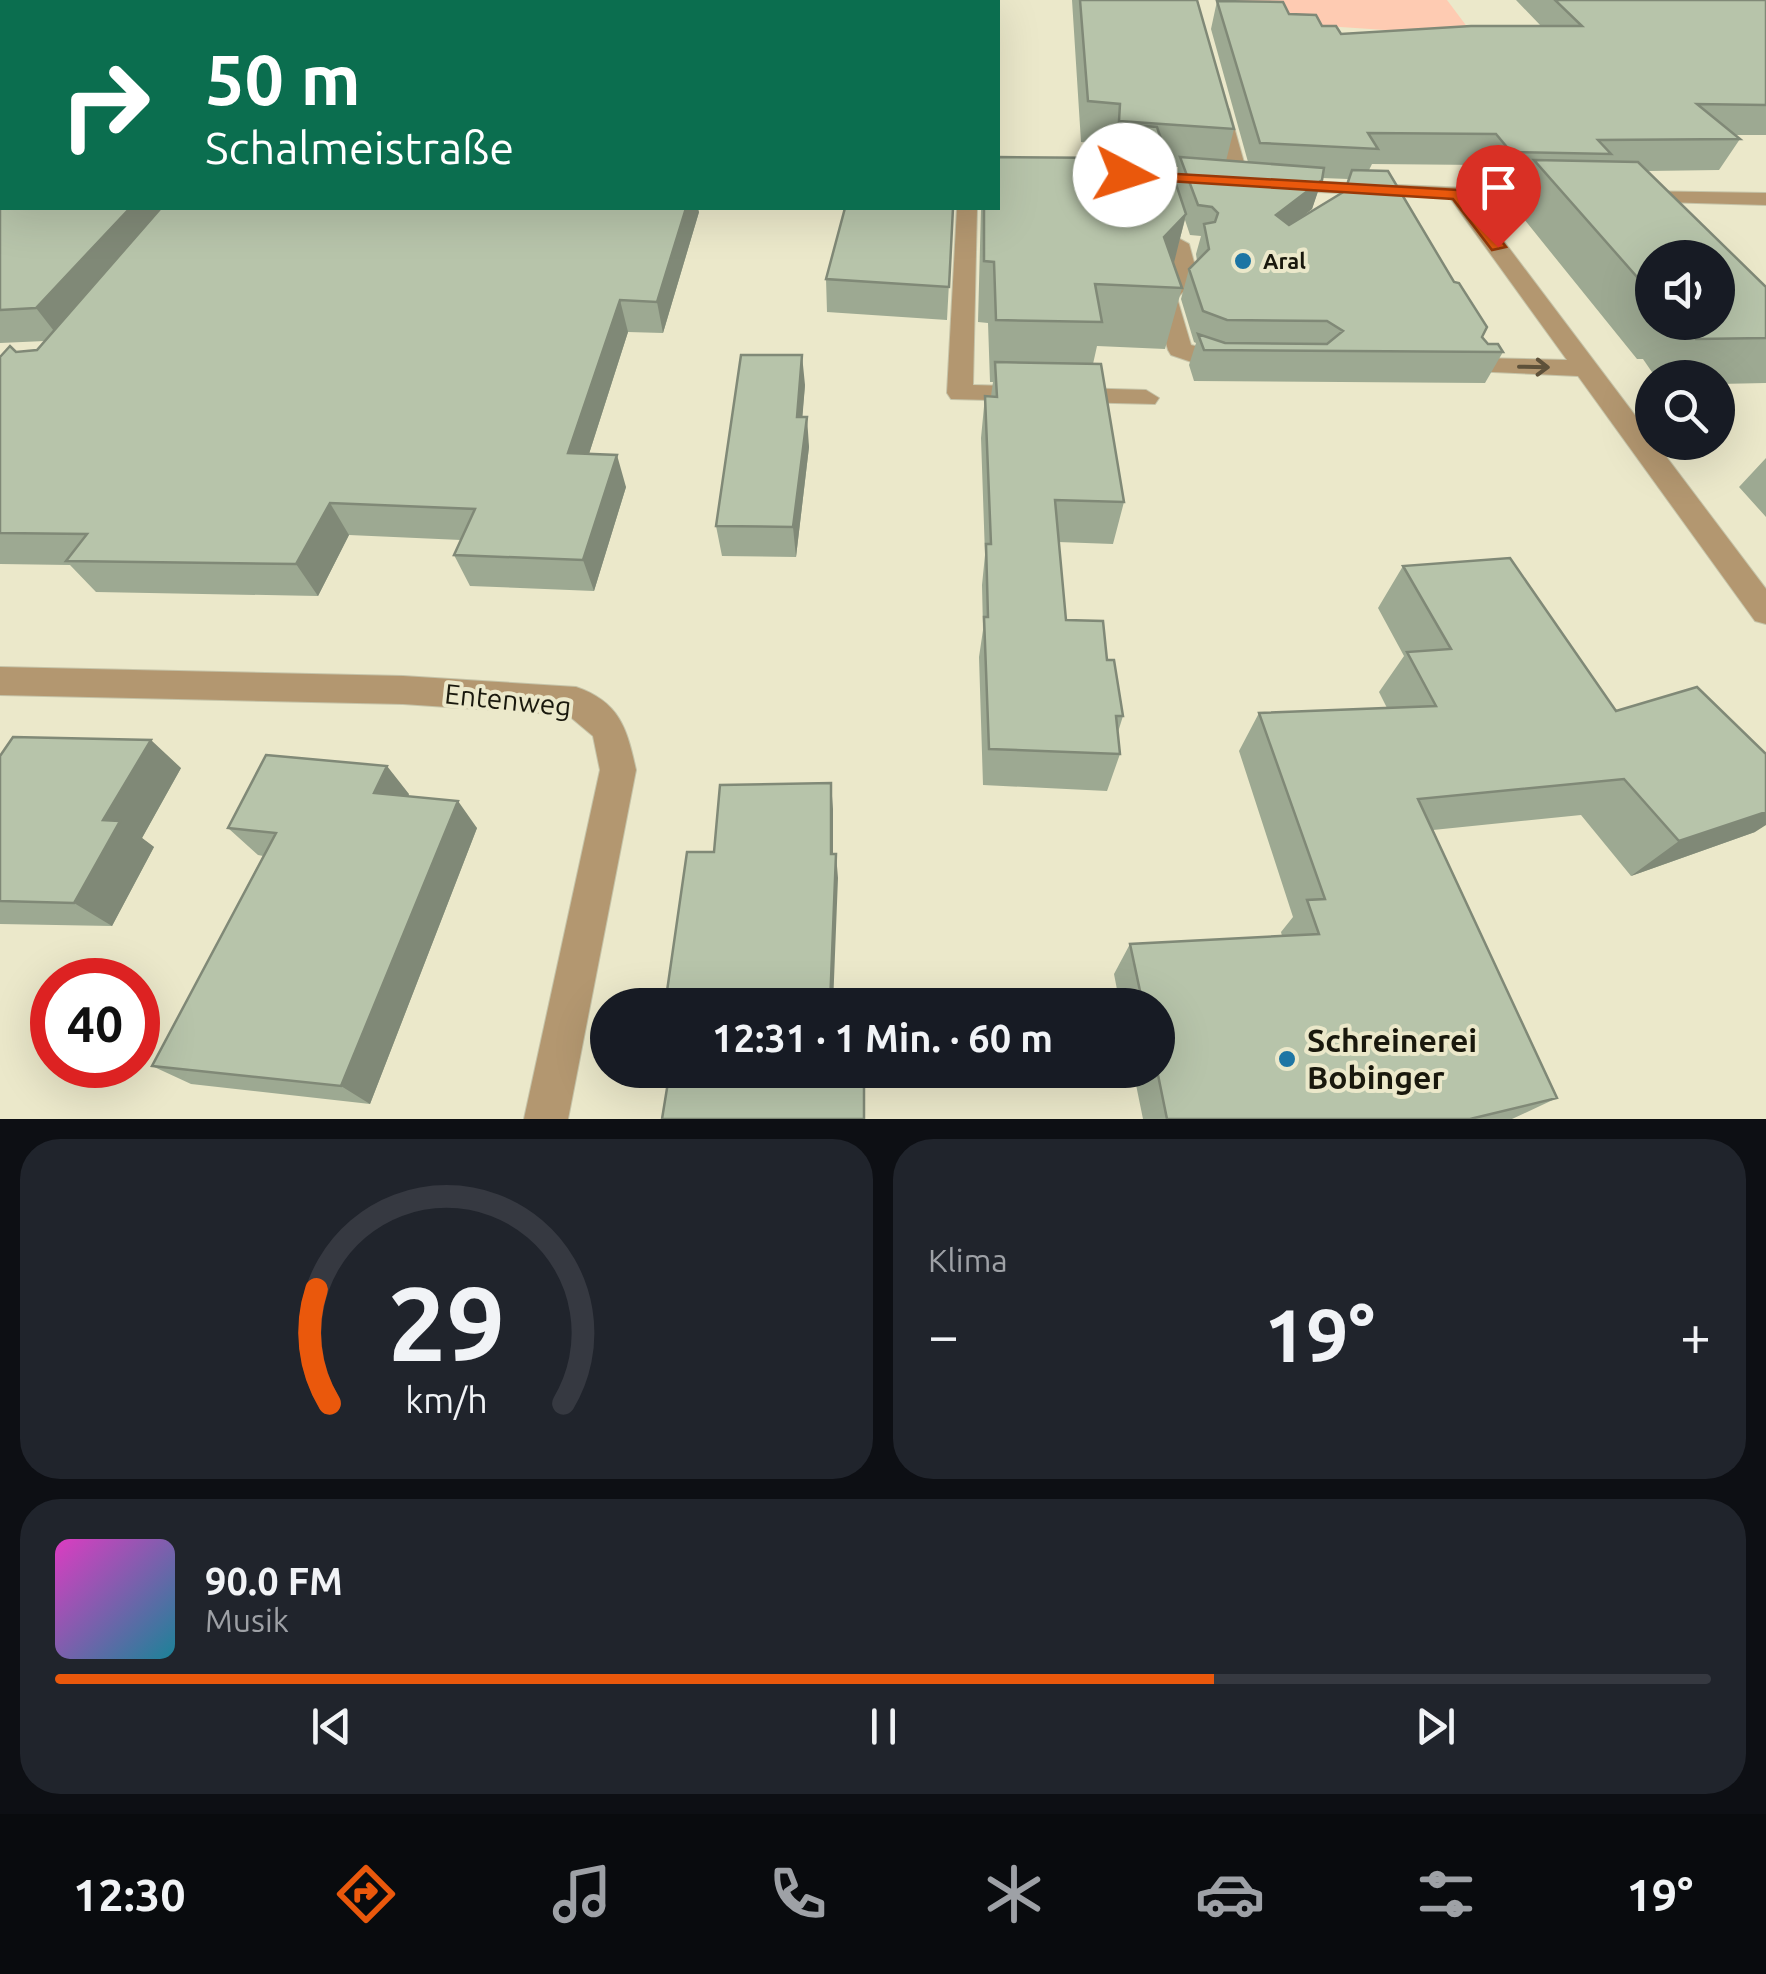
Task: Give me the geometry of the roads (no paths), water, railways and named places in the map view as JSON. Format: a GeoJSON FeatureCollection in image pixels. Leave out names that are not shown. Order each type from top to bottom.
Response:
{"type":"FeatureCollection","features":[{"type":"Feature","properties":{"kind":"street"},"geometry":{"type":"LineString","coordinates":[[1214,88],[1232,183],[1577,196]]}},
{"type":"Feature","properties":{"kind":"street"},"geometry":{"type":"LineString","coordinates":[[1326,213],[1329,189]]}},
{"type":"Feature","properties":{"kind":"street"},"geometry":{"type":"LineString","coordinates":[[1458,194],[1766,612]]}},
{"type":"Feature","properties":{"kind":"street"},"geometry":{"type":"LineString","coordinates":[[1616,197],[1766,199]]}},
{"type":"Feature","properties":{"kind":"street"},"geometry":{"type":"LineString","coordinates":[[967,210],[960,393],[1146,398]]}},
{"type":"Feature","properties":{"kind":"street"},"geometry":{"type":"LineString","coordinates":[[1182,239],[1187,277],[1165,297],[1180,350],[1215,362],[1254,362]]}},
{"type":"Feature","properties":{"kind":"street"},"geometry":{"type":"LineString","coordinates":[[1480,366],[1587,368]]}},
{"type":"Feature","properties":{"kind":"street","name":"Entenweg"},"geometry":{"type":"LineString","coordinates":[[0,681],[402,690],[576,701],[588,710],[610,728],[618,770],[546,1119]]}},
{"type":"Feature","properties":{"kind":"place","name":"Aral"},"geometry":{"type":"Point","coordinates":[1243,261]}},
{"type":"Feature","properties":{"kind":"place","name":"Schreinerei Bobinger"},"geometry":{"type":"Point","coordinates":[1287,1059]}}]}
